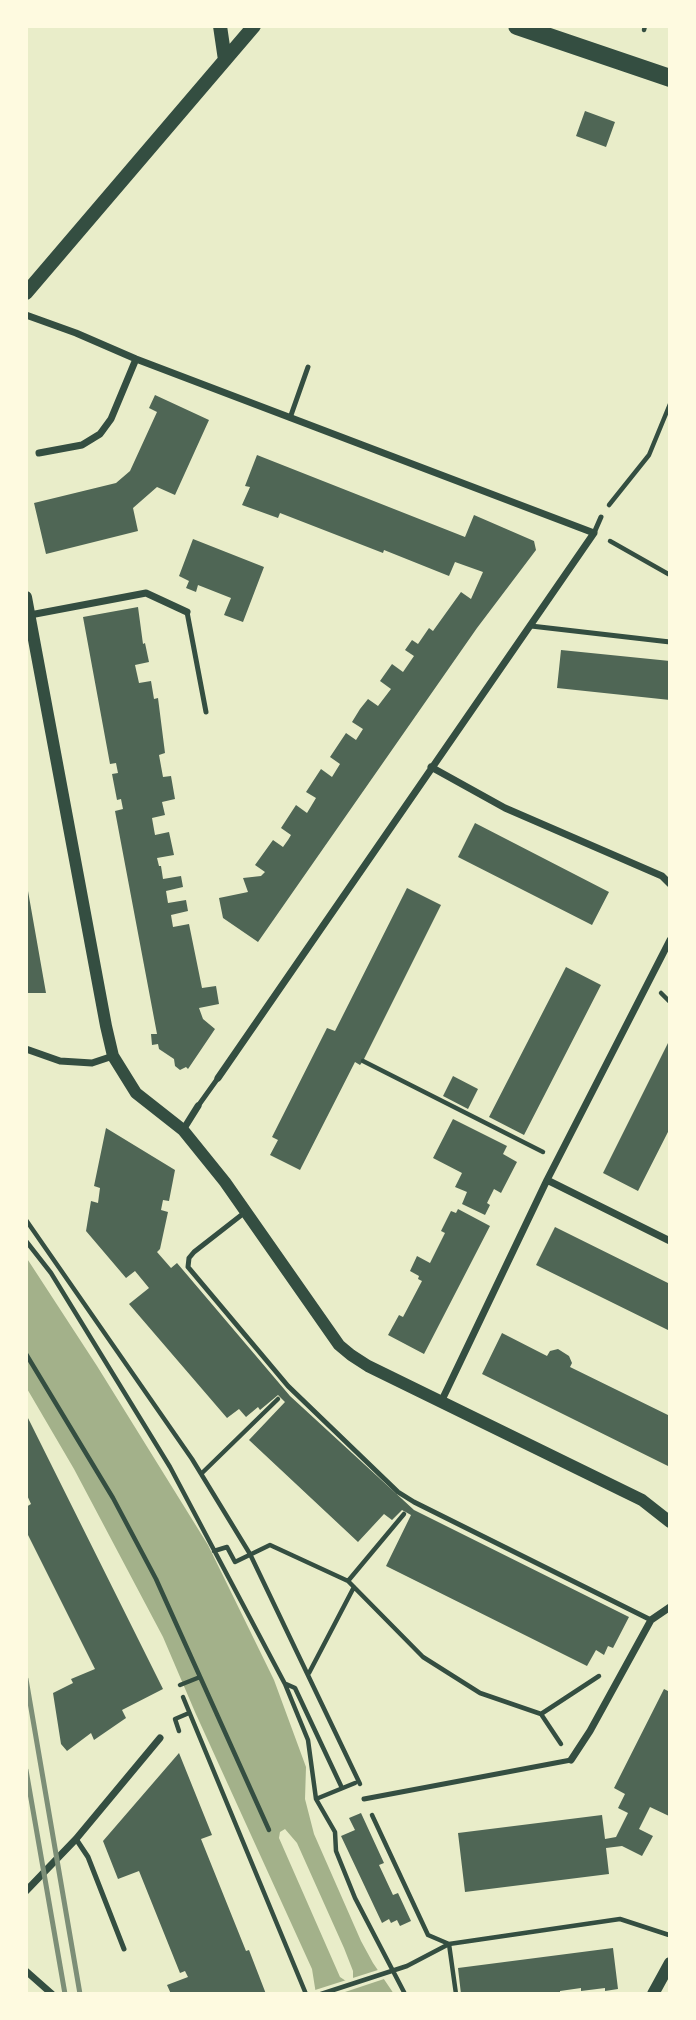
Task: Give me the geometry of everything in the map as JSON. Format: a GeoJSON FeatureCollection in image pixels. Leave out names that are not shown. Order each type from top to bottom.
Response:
{"type":"FeatureCollection","features":[{"type":"Feature","properties":{"kind":"main road"},"geometry":{"type":"LineString","coordinates":[[220,26],[225,60]]}},
{"type":"Feature","properties":{"kind":"main road"},"geometry":{"type":"LineString","coordinates":[[26,293],[254,26]]}},
{"type":"Feature","properties":{"kind":"main road"},"geometry":{"type":"LineString","coordinates":[[517,26],[670,78]]}},
{"type":"Feature","properties":{"kind":"street"},"geometry":{"type":"LineString","coordinates":[[26,315],[594,533],[218,1078]]}},
{"type":"Feature","properties":{"kind":"street"},"geometry":{"type":"LineString","coordinates":[[39,453],[82,444],[100,435],[111,419],[136,359]]}},
{"type":"Feature","properties":{"kind":"street"},"geometry":{"type":"LineString","coordinates":[[30,615],[146,593],[187,612]]}},
{"type":"Feature","properties":{"kind":"street"},"geometry":{"type":"LineString","coordinates":[[26,597],[95,980],[113,1056],[136,1093],[183,1130],[225,1182],[339,1345],[368,1366],[642,1500],[670,1522]]}},
{"type":"Feature","properties":{"kind":"street"},"geometry":{"type":"LineString","coordinates":[[431,767],[505,808],[662,876],[670,884]]}},
{"type":"Feature","properties":{"kind":"street"},"geometry":{"type":"LineString","coordinates":[[441,1402],[547,1180],[670,940]]}},
{"type":"Feature","properties":{"kind":"street"},"geometry":{"type":"LineString","coordinates":[[26,1049],[60,1060],[92,1063],[113,1056]]}},
{"type":"Feature","properties":{"kind":"street"},"geometry":{"type":"LineString","coordinates":[[183,1130],[198,1106]]}},
{"type":"Feature","properties":{"kind":"street"},"geometry":{"type":"LineString","coordinates":[[547,1180],[670,1241]]}},
{"type":"Feature","properties":{"kind":"street"},"geometry":{"type":"LineString","coordinates":[[571,1760],[651,1620],[670,1607]]}},
{"type":"Feature","properties":{"kind":"street"},"geometry":{"type":"LineString","coordinates":[[26,1891],[76,1839],[160,1738]]}},
{"type":"Feature","properties":{"kind":"street"},"geometry":{"type":"LineString","coordinates":[[653,1994],[670,1963]]}},
{"type":"Feature","properties":{"kind":"street"},"geometry":{"type":"LineString","coordinates":[[26,1971],[52,1994]]}},
{"type":"Feature","properties":{"kind":"lane"},"geometry":{"type":"LineString","coordinates":[[290,418],[308,367]]}},
{"type":"Feature","properties":{"kind":"lane"},"geometry":{"type":"LineString","coordinates":[[594,533],[601,517]]}},
{"type":"Feature","properties":{"kind":"lane"},"geometry":{"type":"LineString","coordinates":[[187,612],[206,712]]}},
{"type":"Feature","properties":{"kind":"lane"},"geometry":{"type":"LineString","coordinates":[[531,626],[670,642]]}},
{"type":"Feature","properties":{"kind":"lane"},"geometry":{"type":"LineString","coordinates":[[198,1106],[218,1078]]}},
{"type":"Feature","properties":{"kind":"lane"},"geometry":{"type":"LineString","coordinates":[[245,1212],[194,1252],[189,1258],[188,1267],[291,1388],[398,1492],[651,1620]]}},
{"type":"Feature","properties":{"kind":"lane"},"geometry":{"type":"LineString","coordinates":[[365,1799],[571,1760]]}},
{"type":"Feature","properties":{"kind":"lane"},"geometry":{"type":"LineString","coordinates":[[76,1839],[88,1857],[124,1949]]}},
{"type":"Feature","properties":{"kind":"path"},"geometry":{"type":"LineString","coordinates":[[601,517],[649,455],[670,404]]}},
{"type":"Feature","properties":{"kind":"path"},"geometry":{"type":"LineString","coordinates":[[594,533],[624,547],[670,576]]}},
{"type":"Feature","properties":{"kind":"path"},"geometry":{"type":"LineString","coordinates":[[363,1061],[558,1160]]}},
{"type":"Feature","properties":{"kind":"path"},"geometry":{"type":"LineString","coordinates":[[26,1220],[201,1474],[250,1555],[359,1781],[316,1799]]}},
{"type":"Feature","properties":{"kind":"path"},"geometry":{"type":"LineString","coordinates":[[26,1241],[51,1273],[163,1455],[285,1684],[308,1740],[316,1799],[335,1832],[336,1851],[355,1898],[405,1994]]}},
{"type":"Feature","properties":{"kind":"path"},"geometry":{"type":"LineString","coordinates":[[26,1354],[107,1487],[156,1578],[269,1830]]}},
{"type":"Feature","properties":{"kind":"path"},"geometry":{"type":"LineString","coordinates":[[201,1474],[291,1388]]}},
{"type":"Feature","properties":{"kind":"path"},"geometry":{"type":"LineString","coordinates":[[348,1581],[414,1502]]}},
{"type":"Feature","properties":{"kind":"path"},"geometry":{"type":"LineString","coordinates":[[214,1550],[227,1547],[235,1562],[270,1545],[348,1581],[423,1657],[480,1693],[541,1714],[571,1760]]}},
{"type":"Feature","properties":{"kind":"path"},"geometry":{"type":"LineString","coordinates":[[308,1674],[354,1587]]}},
{"type":"Feature","properties":{"kind":"path"},"geometry":{"type":"LineString","coordinates":[[541,1714],[632,1655]]}},
{"type":"Feature","properties":{"kind":"path"},"geometry":{"type":"LineString","coordinates":[[180,1685],[200,1676]]}},
{"type":"Feature","properties":{"kind":"path"},"geometry":{"type":"LineString","coordinates":[[285,1684],[295,1688],[342,1788]]}},
{"type":"Feature","properties":{"kind":"path"},"geometry":{"type":"LineString","coordinates":[[183,1697],[306,1994]]}},
{"type":"Feature","properties":{"kind":"path"},"geometry":{"type":"LineString","coordinates":[[175,1719],[189,1713]]}},
{"type":"Feature","properties":{"kind":"path"},"geometry":{"type":"LineString","coordinates":[[388,1850],[428,1935],[449,1944]]}},
{"type":"Feature","properties":{"kind":"path"},"geometry":{"type":"LineString","coordinates":[[321,1994],[407,1966],[449,1944],[620,1919],[669,1935]]}},
{"type":"Feature","properties":{"kind":"path"},"geometry":{"type":"LineString","coordinates":[[449,1944],[456,1994]]}},
{"type":"Feature","properties":{"kind":"shaded area"},"geometry":{"type":"Polygon","coordinates":[[[26,1257],[208,1545],[274,1680],[306,1767],[305,1799],[314,1834],[361,1941],[394,1994],[316,1994],[312,1969],[163,1637],[74,1469],[26,1387],[26,1257]],[[285,1829],[280,1832],[279,1838],[340,1977],[349,1983],[353,1980],[353,1971],[297,1843],[285,1829]]]}},
{"type":"Feature","properties":{"kind":"pier"},"geometry":{"type":"Polygon","coordinates":[[[381,1969],[387,1978],[339,1994],[312,1994],[312,1991],[381,1969]]]}},
{"type":"Feature","properties":{"kind":"building"},"geometry":{"type":"Polygon","coordinates":[[[585,111],[615,122],[606,147],[576,136],[585,111]]]}},
{"type":"Feature","properties":{"kind":"building"},"geometry":{"type":"Polygon","coordinates":[[[155,395],[209,420],[175,495],[157,487],[133,508],[138,531],[46,554],[34,503],[116,483],[130,471],[157,412],[149,408],[155,395]]]}},
{"type":"Feature","properties":{"kind":"building"},"geometry":{"type":"Polygon","coordinates":[[[257,455],[465,537],[474,515],[534,541],[536,550],[477,628],[258,942],[223,918],[219,898],[248,892],[243,878],[261,876],[265,872],[255,865],[273,840],[283,847],[288,840],[291,835],[281,828],[296,805],[307,813],[316,798],[306,792],[321,769],[332,777],[340,764],[330,757],[346,733],[356,740],[363,729],[352,722],[368,699],[378,706],[391,689],[380,681],[392,664],[403,672],[414,656],[405,650],[412,640],[418,644],[429,628],[433,631],[461,592],[471,599],[483,572],[455,562],[449,576],[280,513],[278,518],[242,505],[250,487],[245,486],[257,455]]]}},
{"type":"Feature","properties":{"kind":"building"},"geometry":{"type":"Polygon","coordinates":[[[193,539],[264,567],[243,622],[224,615],[231,598],[198,585],[196,592],[186,588],[189,581],[179,576],[193,539]]]}},
{"type":"Feature","properties":{"kind":"building"},"geometry":{"type":"Polygon","coordinates":[[[138,607],[143,644],[145,643],[149,662],[135,665],[139,683],[151,681],[154,699],[158,698],[165,753],[159,755],[163,777],[171,776],[175,799],[162,802],[165,815],[152,818],[155,835],[169,832],[174,855],[157,858],[163,879],[181,876],[183,887],[166,891],[168,903],[186,900],[188,911],[171,915],[173,927],[189,924],[202,988],[216,986],[219,1004],[199,1008],[203,1019],[215,1029],[188,1069],[186,1067],[180,1070],[175,1066],[174,1059],[159,1049],[158,1044],[152,1045],[151,1034],[157,1034],[115,811],[123,809],[121,799],[117,800],[112,774],[118,773],[116,763],[110,764],[83,617],[138,607]]]}},
{"type":"Feature","properties":{"kind":"building"},"geometry":{"type":"Polygon","coordinates":[[[561,650],[670,661],[670,700],[557,688],[561,650]]]}},
{"type":"Feature","properties":{"kind":"building"},"geometry":{"type":"Polygon","coordinates":[[[475,823],[609,892],[592,925],[458,857],[475,823]]]}},
{"type":"Feature","properties":{"kind":"building"},"geometry":{"type":"Polygon","coordinates":[[[407,888],[441,905],[363,1061],[360,1065],[355,1062],[300,1170],[270,1155],[278,1140],[272,1137],[327,1028],[335,1031],[407,888]]]}},
{"type":"Feature","properties":{"kind":"building"},"geometry":{"type":"Polygon","coordinates":[[[28,891],[46,993],[26,993],[28,891]]]}},
{"type":"Feature","properties":{"kind":"building"},"geometry":{"type":"Polygon","coordinates":[[[566,967],[601,985],[524,1135],[489,1117],[566,967]]]}},
{"type":"Feature","properties":{"kind":"building"},"geometry":{"type":"Polygon","coordinates":[[[670,1039],[670,1128],[638,1191],[603,1173],[670,1039]]]}},
{"type":"Feature","properties":{"kind":"building"},"geometry":{"type":"Polygon","coordinates":[[[453,1076],[478,1089],[468,1109],[443,1096],[453,1076]]]}},
{"type":"Feature","properties":{"kind":"building"},"geometry":{"type":"Polygon","coordinates":[[[453,1119],[507,1146],[503,1154],[517,1162],[501,1193],[494,1189],[485,1215],[462,1204],[467,1192],[455,1187],[462,1173],[433,1158],[453,1119]]]}},
{"type":"Feature","properties":{"kind":"building"},"geometry":{"type":"Polygon","coordinates":[[[106,1128],[175,1170],[169,1201],[163,1200],[161,1210],[168,1212],[157,1252],[171,1268],[177,1263],[290,1396],[414,1510],[629,1617],[613,1648],[608,1646],[604,1655],[596,1650],[587,1666],[386,1566],[411,1515],[402,1510],[392,1520],[384,1514],[358,1542],[249,1440],[285,1402],[278,1395],[260,1410],[258,1407],[246,1417],[239,1409],[227,1418],[129,1304],[149,1288],[135,1271],[126,1278],[86,1231],[91,1201],[98,1203],[100,1188],[94,1186],[106,1128]]]}},
{"type":"Feature","properties":{"kind":"building"},"geometry":{"type":"Polygon","coordinates":[[[458,1209],[490,1226],[424,1354],[388,1335],[399,1315],[403,1317],[422,1281],[410,1271],[417,1256],[430,1263],[445,1233],[441,1231],[451,1211],[456,1213],[458,1209]]]}},
{"type":"Feature","properties":{"kind":"building"},"geometry":{"type":"Polygon","coordinates":[[[555,1227],[670,1284],[670,1331],[536,1265],[555,1227]]]}},
{"type":"Feature","properties":{"kind":"building"},"geometry":{"type":"Polygon","coordinates":[[[502,1333],[547,1356],[550,1351],[558,1349],[569,1356],[572,1363],[570,1367],[670,1416],[670,1467],[482,1374],[502,1333]]]}},
{"type":"Feature","properties":{"kind":"building"},"geometry":{"type":"Polygon","coordinates":[[[26,1414],[163,1689],[122,1710],[126,1718],[94,1740],[91,1733],[67,1751],[61,1744],[53,1693],[73,1683],[71,1679],[95,1669],[26,1531],[26,1507],[31,1504],[26,1493],[26,1414]]]}},
{"type":"Feature","properties":{"kind":"building"},"geometry":{"type":"Polygon","coordinates":[[[664,1689],[670,1692],[670,1813],[669,1816],[650,1807],[639,1829],[653,1836],[642,1856],[622,1846],[606,1848],[609,1874],[465,1892],[458,1833],[602,1815],[605,1839],[616,1837],[628,1813],[618,1808],[625,1794],[614,1788],[664,1689]]]}},
{"type":"Feature","properties":{"kind":"building"},"geometry":{"type":"Polygon","coordinates":[[[179,1753],[212,1835],[201,1839],[266,1994],[171,1994],[167,1985],[188,1977],[185,1971],[180,1973],[139,1871],[118,1879],[103,1841],[179,1753]]]}},
{"type":"Feature","properties":{"kind":"building"},"geometry":{"type":"Polygon","coordinates":[[[361,1813],[384,1863],[379,1865],[393,1895],[398,1893],[411,1921],[400,1926],[397,1920],[391,1923],[389,1919],[382,1923],[341,1836],[355,1830],[349,1818],[361,1813]]]}},
{"type":"Feature","properties":{"kind":"building"},"geometry":{"type":"Polygon","coordinates":[[[613,1948],[618,1989],[581,1991],[581,1988],[560,1991],[560,1994],[461,1994],[458,1968],[613,1948]]]}},
{"type":"Feature","properties":{"kind":"railway"},"geometry":{"type":"LineString","coordinates":[[26,1679],[80,1994]]}},
{"type":"Feature","properties":{"kind":"railway"},"geometry":{"type":"LineString","coordinates":[[26,1770],[65,1994]]}}]}
